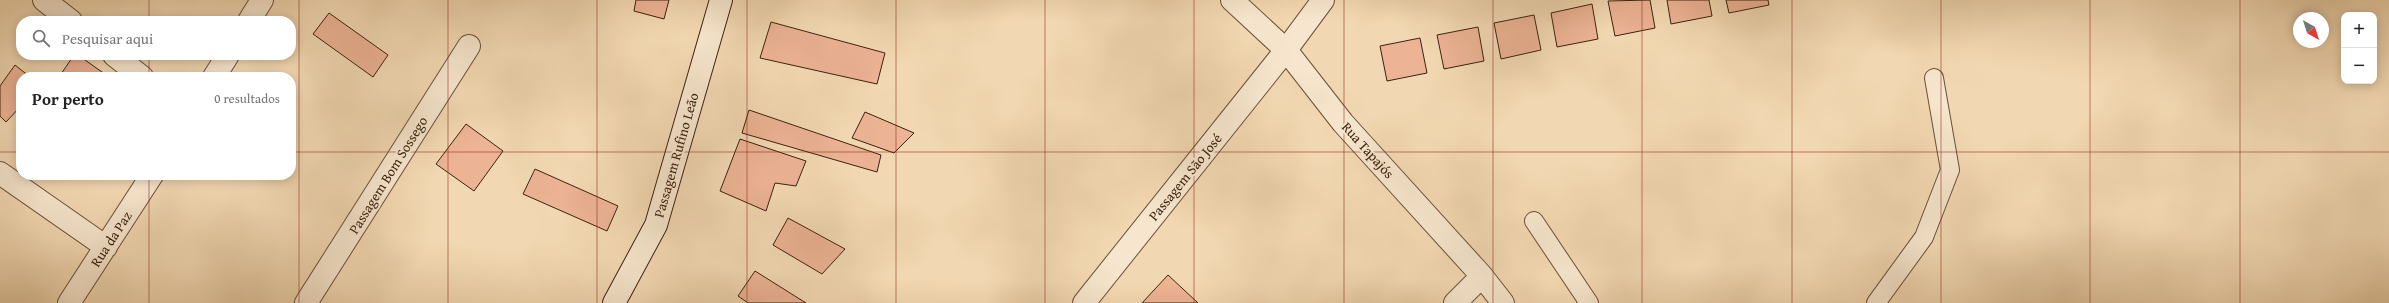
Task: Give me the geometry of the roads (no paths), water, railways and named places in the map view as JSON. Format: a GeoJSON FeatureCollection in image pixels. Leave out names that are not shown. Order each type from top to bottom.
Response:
{"type":"FeatureCollection","features":[{"type":"Feature","properties":{"kind":"street"},"geometry":{"type":"LineString","coordinates":[[44,0],[65,16]]}},
{"type":"Feature","properties":{"kind":"street","name":"Passagem Rufino Leão"},"geometry":{"type":"LineString","coordinates":[[614,303],[656,225],[721,0]]}},
{"type":"Feature","properties":{"kind":"street","name":"Rua Tapajós"},"geometry":{"type":"LineString","coordinates":[[1232,0],[1286,50],[1343,123],[1482,276],[1503,303]]}},
{"type":"Feature","properties":{"kind":"street","name":"Passagem São José"},"geometry":{"type":"LineString","coordinates":[[1084,303],[1286,50],[1324,0]]}},
{"type":"Feature","properties":{"kind":"street","name":"Passagem Bom Sossego"},"geometry":{"type":"LineString","coordinates":[[306,303],[469,46]]}},
{"type":"Feature","properties":{"kind":"street"},"geometry":{"type":"LineString","coordinates":[[120,60],[136,72]]}},
{"type":"Feature","properties":{"kind":"street"},"geometry":{"type":"LineString","coordinates":[[217,72],[225,60]]}},
{"type":"Feature","properties":{"kind":"street"},"geometry":{"type":"LineString","coordinates":[[0,173],[106,247]]}},
{"type":"Feature","properties":{"kind":"street","name":"Rua da Paz"},"geometry":{"type":"LineString","coordinates":[[69,303],[149,180]]}},
{"type":"Feature","properties":{"kind":"street"},"geometry":{"type":"LineString","coordinates":[[1455,303],[1482,276]]}},
{"type":"Feature","properties":{"kind":"lane"},"geometry":{"type":"LineString","coordinates":[[1876,303],[1924,237],[1950,170],[1934,78]]}},
{"type":"Feature","properties":{"kind":"lane"},"geometry":{"type":"LineString","coordinates":[[1534,221],[1589,303]]}}]}
